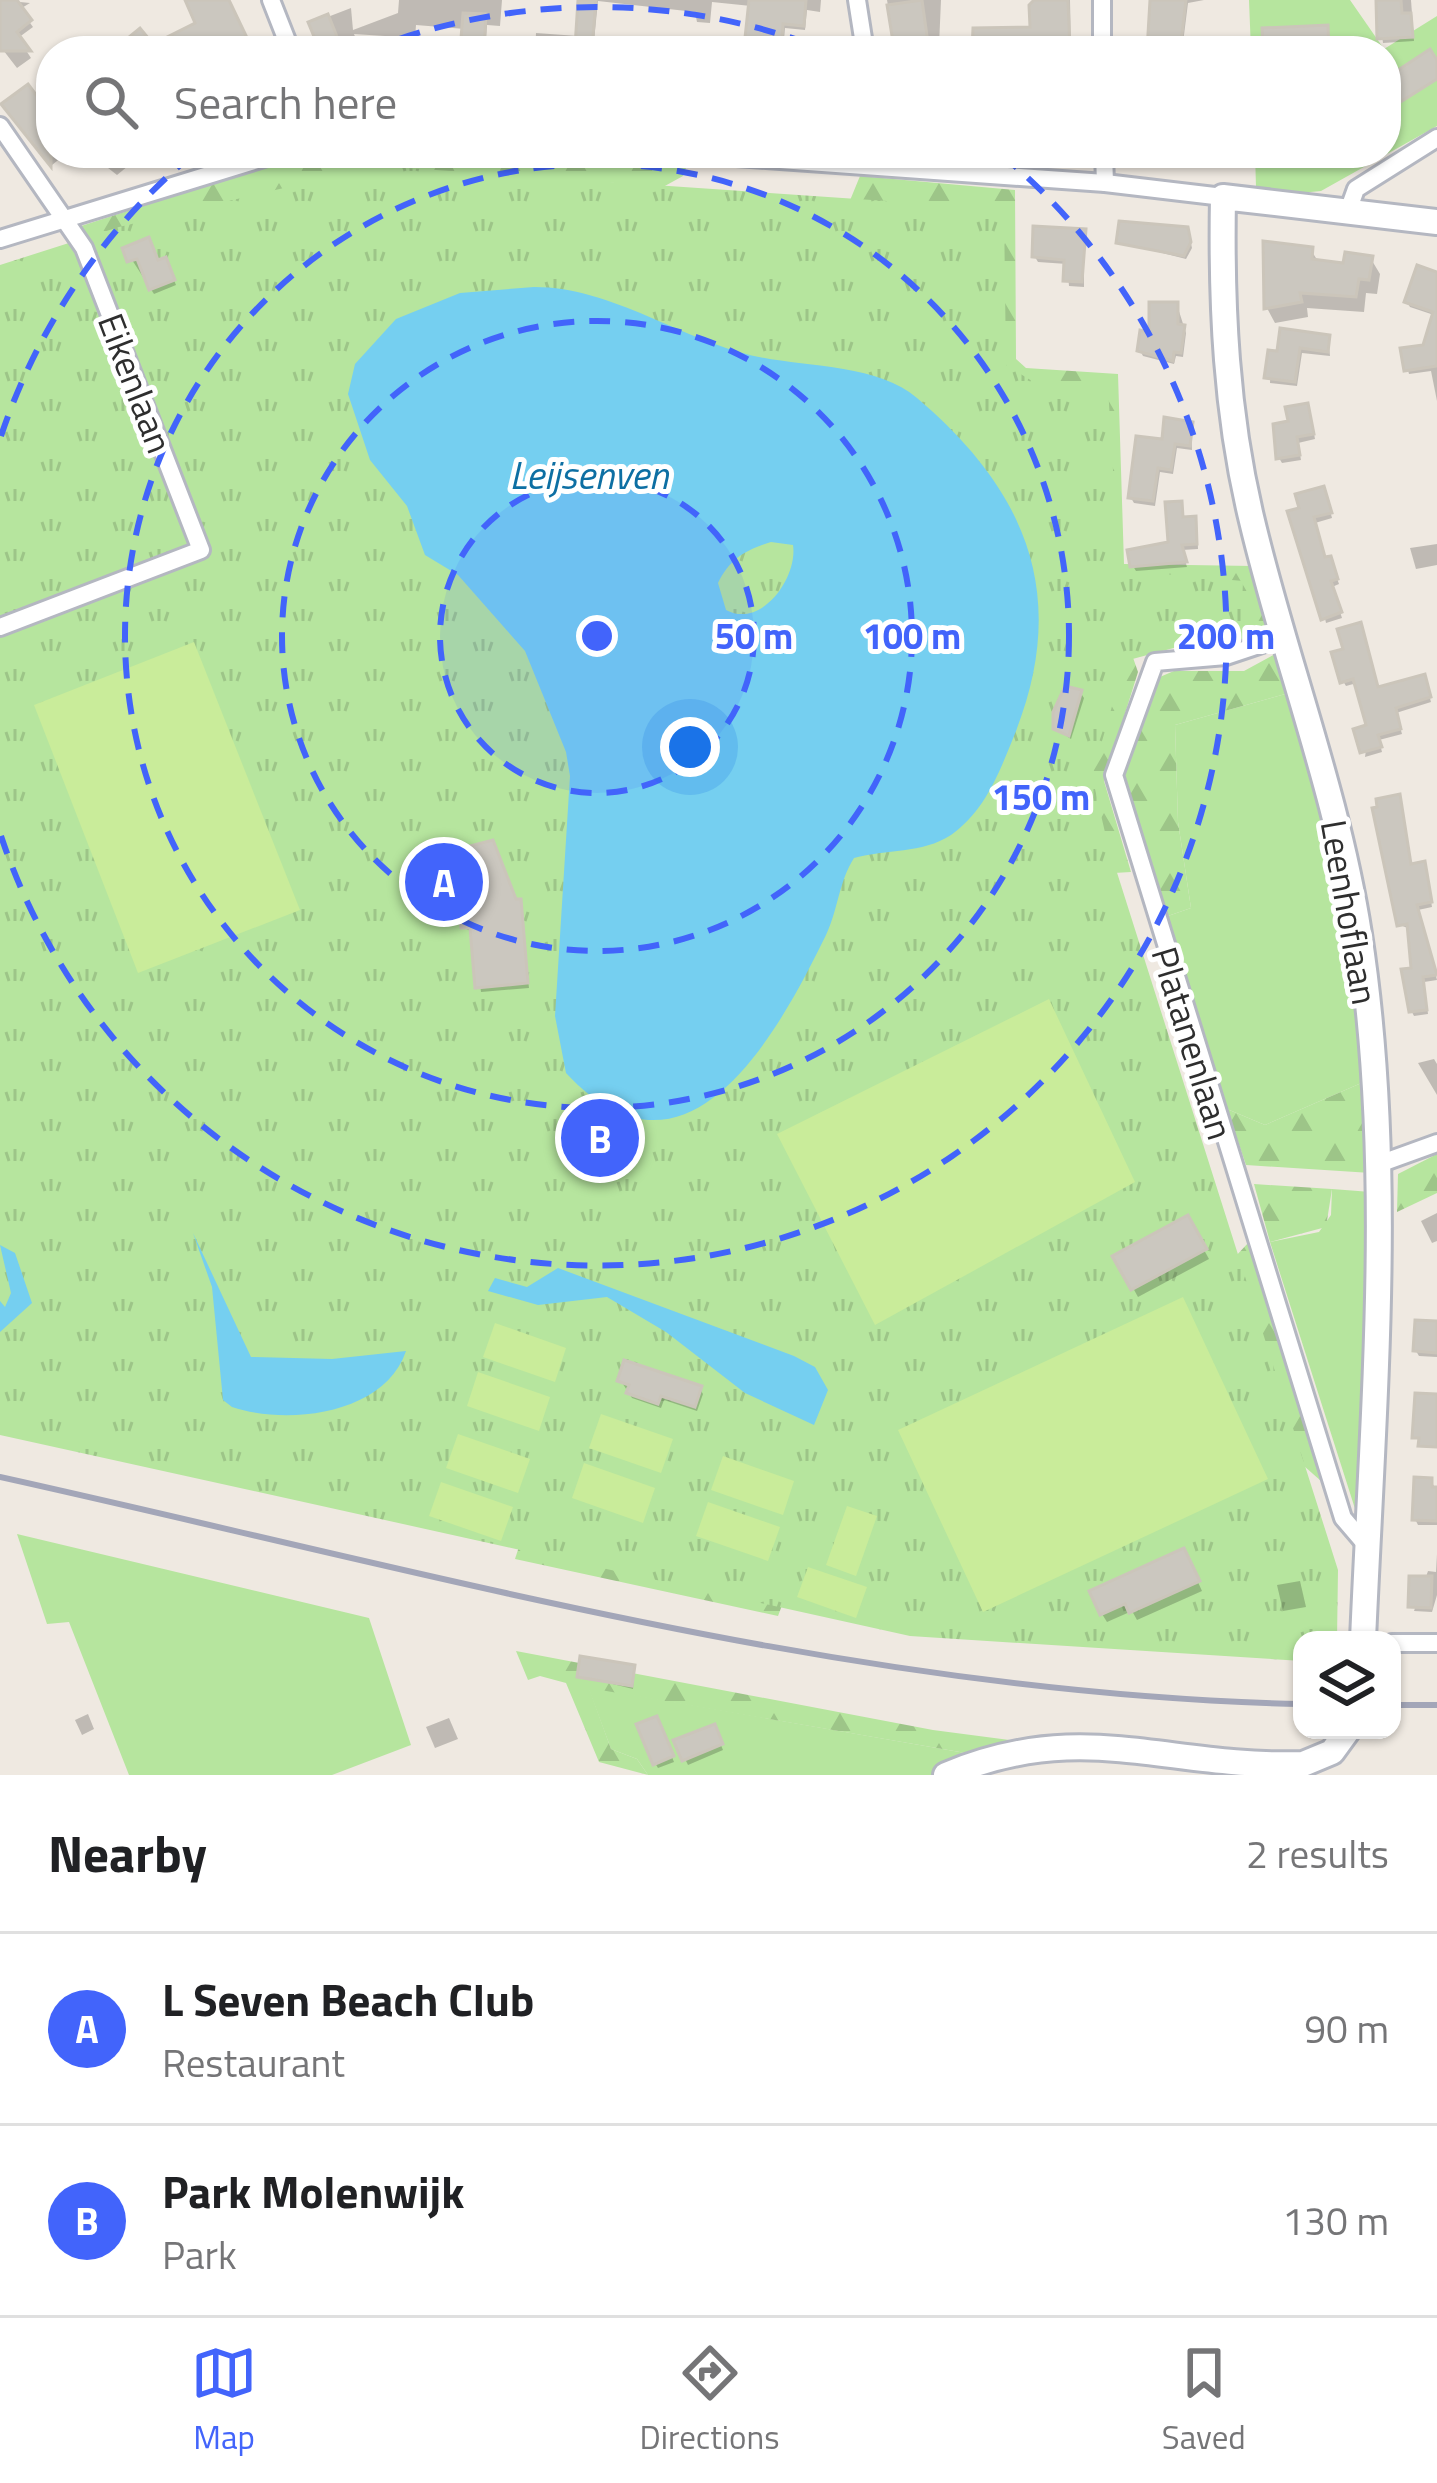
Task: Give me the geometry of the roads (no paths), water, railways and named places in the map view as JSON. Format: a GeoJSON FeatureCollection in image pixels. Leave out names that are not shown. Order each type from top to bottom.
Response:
{"type":"FeatureCollection","features":[{"type":"Feature","properties":{"kind":"street"},"geometry":{"type":"LineString","coordinates":[[271,0],[285,36]]}},
{"type":"Feature","properties":{"kind":"street"},"geometry":{"type":"LineString","coordinates":[[857,0],[863,36]]}},
{"type":"Feature","properties":{"kind":"street"},"geometry":{"type":"LineString","coordinates":[[1102,0],[1102,36]]}},
{"type":"Feature","properties":{"kind":"street","name":"Eikenlaan"},"geometry":{"type":"LineString","coordinates":[[0,126],[84,248],[201,550],[0,627]]}},
{"type":"Feature","properties":{"kind":"street"},"geometry":{"type":"LineString","coordinates":[[1401,161],[1437,138]]}},
{"type":"Feature","properties":{"kind":"street"},"geometry":{"type":"LineString","coordinates":[[0,239],[231,168]]}},
{"type":"Feature","properties":{"kind":"street"},"geometry":{"type":"LineString","coordinates":[[960,168],[1437,223]]}},
{"type":"Feature","properties":{"kind":"street"},"geometry":{"type":"LineString","coordinates":[[1104,168],[1105,183]]}},
{"type":"Feature","properties":{"kind":"street"},"geometry":{"type":"LineString","coordinates":[[1347,214],[1356,189],[1389,168]]}},
{"type":"Feature","properties":{"kind":"street","name":"Leenhoflaan"},"geometry":{"type":"LineString","coordinates":[[1222,197],[1229,409],[1252,523],[1334,810],[1359,934],[1379,1163],[1364,1631]]}},
{"type":"Feature","properties":{"kind":"street","name":"Platanenlaan"},"geometry":{"type":"LineString","coordinates":[[1286,636],[1226,656],[1155,662],[1114,775],[1342,1518],[1367,1546]]}},
{"type":"Feature","properties":{"kind":"street"},"geometry":{"type":"LineString","coordinates":[[1379,1163],[1396,1162],[1437,1143]]}},
{"type":"Feature","properties":{"kind":"street"},"geometry":{"type":"LineString","coordinates":[[1401,1643],[1437,1643]]}},
{"type":"Feature","properties":{"kind":"street"},"geometry":{"type":"LineString","coordinates":[[946,1775],[1006,1751],[1084,1744],[1324,1766],[1343,1739]]}},
{"type":"Feature","properties":{"kind":"water","name":"Leijsenven"},"geometry":{"type":"Polygon","coordinates":[[[563,289],[620,305],[730,349],[863,373],[901,387],[955,434],[987,471],[1028,550],[1037,593],[1038,638],[1014,736],[990,790],[973,815],[940,841],[854,858],[826,935],[782,1016],[755,1056],[723,1090],[689,1112],[651,1120],[610,1108],[566,1073],[555,1016],[570,776],[566,752],[525,651],[458,575],[425,555],[407,506],[370,460],[348,394],[355,364],[396,319],[460,293],[563,289]],[[771,542],[733,562],[718,583],[726,610],[752,612],[774,597],[790,572],[793,545],[771,542]]]}},
{"type":"Feature","properties":{"kind":"water"},"geometry":{"type":"Polygon","coordinates":[[[193,1233],[251,1357],[332,1359],[406,1351],[395,1372],[378,1389],[332,1410],[280,1415],[232,1407],[223,1400],[212,1287],[193,1233]]]}},
{"type":"Feature","properties":{"kind":"water"},"geometry":{"type":"Polygon","coordinates":[[[0,1245],[15,1253],[32,1303],[0,1332],[0,1301],[5,1307],[11,1293],[0,1245]]]}},
{"type":"Feature","properties":{"kind":"water"},"geometry":{"type":"Polygon","coordinates":[[[558,1268],[815,1367],[828,1390],[814,1425],[745,1393],[666,1332],[607,1297],[538,1305],[488,1291],[495,1278],[527,1287],[558,1268]]]}},
{"type":"Feature","properties":{"kind":"railway"},"geometry":{"type":"LineString","coordinates":[[0,1477],[484,1588],[809,1653],[1137,1696],[1293,1704]]}},
{"type":"Feature","properties":{"kind":"railway"},"geometry":{"type":"LineString","coordinates":[[1401,1705],[1437,1705]]}},
{"type":"Feature","properties":{"kind":"place","name":"L Seven Beach Club"},"geometry":{"type":"Point","coordinates":[444,882]}},
{"type":"Feature","properties":{"kind":"place","name":"Park Molenwijk"},"geometry":{"type":"Point","coordinates":[600,1138]}}]}
